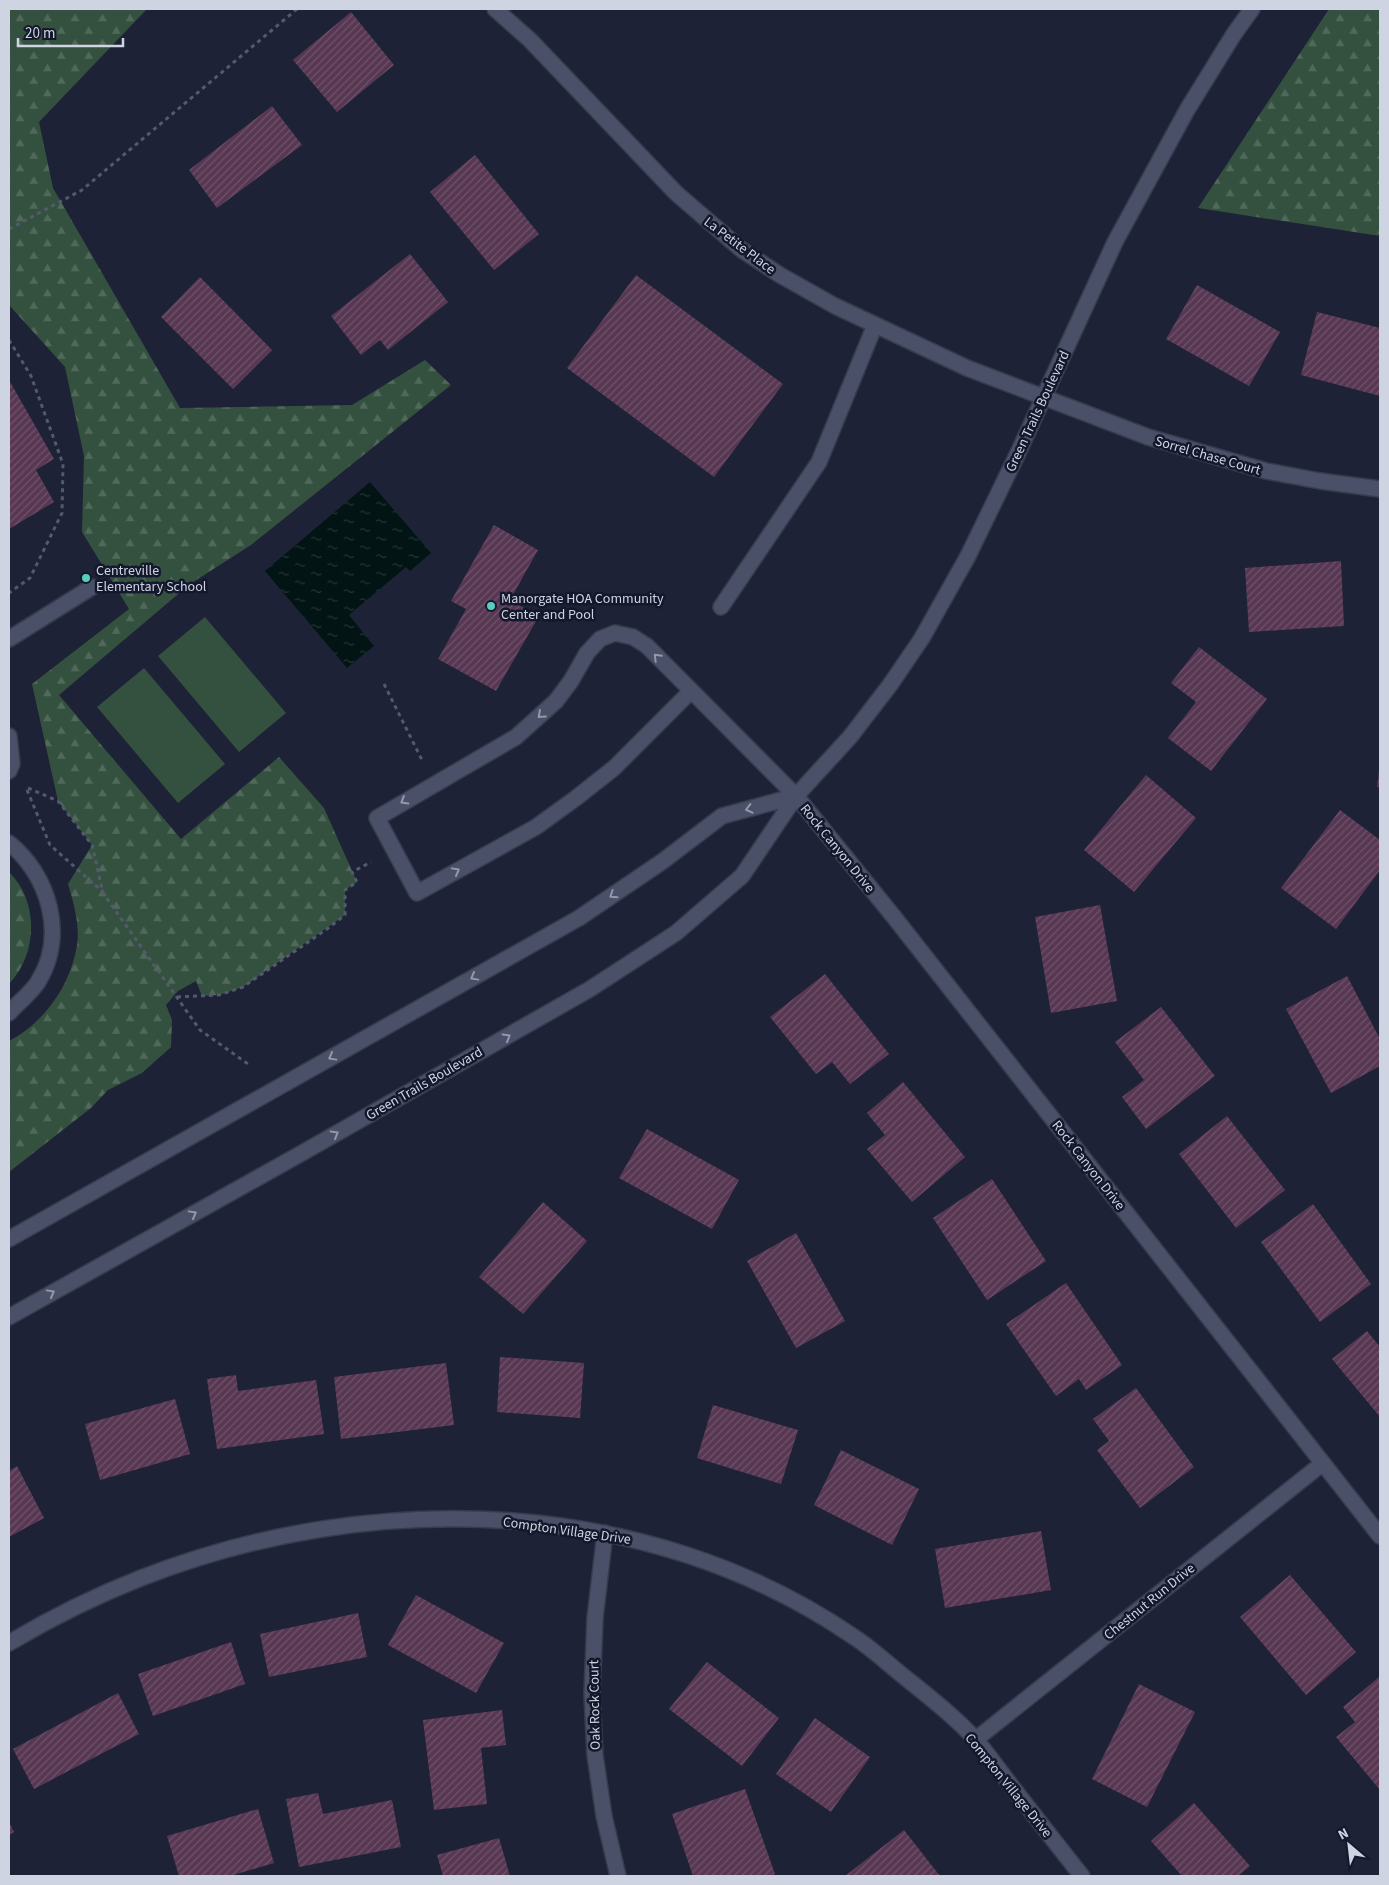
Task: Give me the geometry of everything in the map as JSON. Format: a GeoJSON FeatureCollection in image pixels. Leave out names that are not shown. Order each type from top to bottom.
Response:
{"type":"FeatureCollection","features":[{"type":"Feature","properties":{"kind":"street","name":"La Petite Place"},"geometry":{"type":"LineString","coordinates":[[495,9],[530,40],[676,193],[742,250],[796,284],[875,326],[966,368],[1043,397]]}},
{"type":"Feature","properties":{"kind":"street","name":"Green Trails Boulevard"},"geometry":{"type":"LineString","coordinates":[[9,1317],[302,1154],[590,989],[676,933],[742,876],[796,796],[850,737],[890,685],[922,638],[968,556],[1018,454],[1115,242],[1187,110],[1234,34],[1252,9]]}},
{"type":"Feature","properties":{"kind":"street"},"geometry":{"type":"LineString","coordinates":[[721,607],[819,462],[875,326]]}},
{"type":"Feature","properties":{"kind":"street","name":"Sorrel Chase Court"},"geometry":{"type":"LineString","coordinates":[[1043,397],[1148,437],[1266,471],[1380,489]]}},
{"type":"Feature","properties":{"kind":"street"},"geometry":{"type":"LineString","coordinates":[[9,639],[92,587]]}},
{"type":"Feature","properties":{"kind":"street","name":"Rock Canyon Drive"},"geometry":{"type":"LineString","coordinates":[[394,851],[377,818],[516,736],[556,701],[571,681],[587,653],[600,639],[615,633],[633,637],[647,646],[796,796],[1380,1536]]}},
{"type":"Feature","properties":{"kind":"street"},"geometry":{"type":"LineString","coordinates":[[394,851],[417,893],[536,827],[576,798],[614,768],[691,691]]}},
{"type":"Feature","properties":{"kind":"street"},"geometry":{"type":"LineString","coordinates":[[9,736],[12,764],[9,771]]}},
{"type":"Feature","properties":{"kind":"street"},"geometry":{"type":"LineString","coordinates":[[9,1239],[579,918],[663,861],[722,816],[796,796]]}},
{"type":"Feature","properties":{"kind":"street"},"geometry":{"type":"LineString","coordinates":[[9,843],[32,866],[51,913],[54,931],[45,967],[38,983],[9,1013]]}},
{"type":"Feature","properties":{"kind":"street","name":"Chestnut Run Drive"},"geometry":{"type":"LineString","coordinates":[[975,1740],[1322,1462]]}},
{"type":"Feature","properties":{"kind":"street","name":"Compton Village Drive"},"geometry":{"type":"LineString","coordinates":[[9,1643],[78,1606],[141,1578],[213,1553],[288,1535],[357,1524],[440,1518],[525,1521],[637,1539],[711,1562],[766,1585],[793,1598],[856,1638],[941,1706],[975,1740],[1082,1876]]}},
{"type":"Feature","properties":{"kind":"street","name":"Oak Rock Court"},"geometry":{"type":"LineString","coordinates":[[605,1533],[595,1618],[592,1694],[598,1772],[604,1816],[618,1876]]}},
{"type":"Feature","properties":{"kind":"path"},"geometry":{"type":"LineString","coordinates":[[9,229],[82,190],[298,9]]}},
{"type":"Feature","properties":{"kind":"path"},"geometry":{"type":"LineString","coordinates":[[9,340],[31,376],[63,464],[62,513],[30,578],[9,593]]}},
{"type":"Feature","properties":{"kind":"path"},"geometry":{"type":"LineString","coordinates":[[384,684],[434,784]]}},
{"type":"Feature","properties":{"kind":"path"},"geometry":{"type":"LineString","coordinates":[[104,893],[92,845],[58,801],[26,787],[50,845],[104,893],[200,1030],[248,1064]]}},
{"type":"Feature","properties":{"kind":"path"},"geometry":{"type":"LineString","coordinates":[[177,997],[219,995],[243,987],[327,930],[345,915],[345,890],[357,882],[352,872],[394,851]]}},
{"type":"Feature","properties":{"kind":"green space"},"geometry":{"type":"Polygon","coordinates":[[[9,9],[147,9],[39,122],[53,188],[180,408],[352,405],[425,360],[451,385],[251,545],[190,584],[59,695],[181,839],[279,757],[324,808],[357,882],[345,890],[345,915],[243,987],[219,995],[202,996],[196,981],[178,991],[166,1005],[172,1020],[171,1047],[142,1073],[108,1090],[91,1108],[9,1172],[9,1041],[34,1024],[44,1013],[54,1001],[69,974],[74,960],[78,930],[68,884],[92,845],[58,801],[32,684],[129,609],[82,532],[84,456],[65,367],[9,305],[9,9]]]}},
{"type":"Feature","properties":{"kind":"green space"},"geometry":{"type":"Polygon","coordinates":[[[1329,9],[1380,9],[1380,236],[1198,208],[1329,9]]]}},
{"type":"Feature","properties":{"kind":"green space"},"geometry":{"type":"Polygon","coordinates":[[[205,617],[286,713],[239,752],[158,656],[205,617]]]}},
{"type":"Feature","properties":{"kind":"green space"},"geometry":{"type":"Polygon","coordinates":[[[144,668],[225,764],[178,803],[97,707],[144,668]]]}},
{"type":"Feature","properties":{"kind":"green space"},"geometry":{"type":"Polygon","coordinates":[[[9,872],[19,884],[26,898],[30,912],[31,928],[30,943],[25,958],[19,972],[9,984],[9,872]]]}},
{"type":"Feature","properties":{"kind":"water"},"geometry":{"type":"Polygon","coordinates":[[[370,482],[431,553],[410,571],[406,567],[349,615],[374,646],[347,668],[265,571],[370,482]]]}},
{"type":"Feature","properties":{"kind":"building"},"geometry":{"type":"Polygon","coordinates":[[[351,12],[394,65],[337,112],[293,60],[351,12]]]}},
{"type":"Feature","properties":{"kind":"building"},"geometry":{"type":"Polygon","coordinates":[[[272,106],[302,145],[217,208],[189,170],[272,106]]]}},
{"type":"Feature","properties":{"kind":"building"},"geometry":{"type":"Polygon","coordinates":[[[475,155],[539,234],[494,270],[430,192],[475,155]]]}},
{"type":"Feature","properties":{"kind":"building"},"geometry":{"type":"Polygon","coordinates":[[[410,254],[448,302],[388,350],[380,340],[361,355],[331,316],[410,254]]]}},
{"type":"Feature","properties":{"kind":"building"},"geometry":{"type":"Polygon","coordinates":[[[636,275],[783,384],[714,477],[567,368],[636,275]]]}},
{"type":"Feature","properties":{"kind":"building"},"geometry":{"type":"Polygon","coordinates":[[[200,277],[272,350],[233,389],[161,317],[200,277]]]}},
{"type":"Feature","properties":{"kind":"building"},"geometry":{"type":"Polygon","coordinates":[[[1197,285],[1280,332],[1249,386],[1166,339],[1197,285]]]}},
{"type":"Feature","properties":{"kind":"building"},"geometry":{"type":"Polygon","coordinates":[[[1317,312],[1380,328],[1380,396],[1301,375],[1317,312]]]}},
{"type":"Feature","properties":{"kind":"building"},"geometry":{"type":"Polygon","coordinates":[[[9,380],[54,459],[36,470],[54,502],[9,529],[9,380]]]}},
{"type":"Feature","properties":{"kind":"building","name":"Manorgate HOA Community Center and Pool"},"geometry":{"type":"Polygon","coordinates":[[[494,525],[538,550],[510,600],[539,616],[496,691],[438,659],[466,609],[451,601],[494,525]]]}},
{"type":"Feature","properties":{"kind":"building"},"geometry":{"type":"Polygon","coordinates":[[[1341,561],[1344,626],[1249,632],[1245,568],[1341,561]]]}},
{"type":"Feature","properties":{"kind":"building"},"geometry":{"type":"Polygon","coordinates":[[[1199,647],[1267,699],[1211,771],[1168,738],[1196,702],[1171,683],[1199,647]]]}},
{"type":"Feature","properties":{"kind":"building"},"geometry":{"type":"Polygon","coordinates":[[[1380,771],[1380,788],[1377,787],[1380,771]]]}},
{"type":"Feature","properties":{"kind":"building"},"geometry":{"type":"Polygon","coordinates":[[[1146,775],[1196,818],[1134,892],[1084,850],[1146,775]]]}},
{"type":"Feature","properties":{"kind":"building"},"geometry":{"type":"Polygon","coordinates":[[[1340,810],[1380,840],[1380,870],[1336,929],[1281,888],[1340,810]]]}},
{"type":"Feature","properties":{"kind":"building"},"geometry":{"type":"Polygon","coordinates":[[[1100,905],[1117,1001],[1051,1013],[1035,917],[1100,905]]]}},
{"type":"Feature","properties":{"kind":"building"},"geometry":{"type":"Polygon","coordinates":[[[825,974],[889,1054],[850,1084],[832,1062],[816,1074],[770,1017],[825,974]]]}},
{"type":"Feature","properties":{"kind":"building"},"geometry":{"type":"Polygon","coordinates":[[[1347,976],[1380,1039],[1380,1066],[1331,1093],[1286,1009],[1347,976]]]}},
{"type":"Feature","properties":{"kind":"building"},"geometry":{"type":"Polygon","coordinates":[[[1161,1007],[1215,1076],[1146,1129],[1122,1097],[1144,1080],[1115,1042],[1161,1007]]]}},
{"type":"Feature","properties":{"kind":"building"},"geometry":{"type":"Polygon","coordinates":[[[903,1082],[965,1157],[912,1202],[867,1149],[885,1135],[867,1113],[903,1082]]]}},
{"type":"Feature","properties":{"kind":"building"},"geometry":{"type":"Polygon","coordinates":[[[1227,1116],[1285,1190],[1236,1228],[1179,1154],[1227,1116]]]}},
{"type":"Feature","properties":{"kind":"building"},"geometry":{"type":"Polygon","coordinates":[[[647,1129],[739,1180],[712,1229],[619,1178],[647,1129]]]}},
{"type":"Feature","properties":{"kind":"building"},"geometry":{"type":"Polygon","coordinates":[[[992,1179],[1046,1261],[987,1300],[933,1218],[992,1179]]]}},
{"type":"Feature","properties":{"kind":"building"},"geometry":{"type":"Polygon","coordinates":[[[543,1202],[587,1241],[523,1314],[479,1277],[543,1202]]]}},
{"type":"Feature","properties":{"kind":"building"},"geometry":{"type":"Polygon","coordinates":[[[1313,1204],[1371,1284],[1320,1322],[1261,1242],[1313,1204]]]}},
{"type":"Feature","properties":{"kind":"building"},"geometry":{"type":"Polygon","coordinates":[[[796,1233],[845,1321],[796,1348],[747,1261],[796,1233]]]}},
{"type":"Feature","properties":{"kind":"building"},"geometry":{"type":"Polygon","coordinates":[[[1066,1283],[1122,1365],[1086,1390],[1079,1379],[1056,1396],[1006,1324],[1066,1283]]]}},
{"type":"Feature","properties":{"kind":"building"},"geometry":{"type":"Polygon","coordinates":[[[1367,1331],[1380,1347],[1380,1417],[1332,1359],[1367,1331]]]}},
{"type":"Feature","properties":{"kind":"building"},"geometry":{"type":"Polygon","coordinates":[[[500,1357],[584,1363],[580,1418],[497,1412],[500,1357]]]}},
{"type":"Feature","properties":{"kind":"building"},"geometry":{"type":"Polygon","coordinates":[[[446,1363],[454,1425],[341,1439],[334,1377],[446,1363]]]}},
{"type":"Feature","properties":{"kind":"building"},"geometry":{"type":"Polygon","coordinates":[[[236,1375],[238,1391],[316,1380],[324,1434],[217,1449],[207,1379],[236,1375]]]}},
{"type":"Feature","properties":{"kind":"building"},"geometry":{"type":"Polygon","coordinates":[[[1136,1388],[1194,1467],[1140,1508],[1097,1450],[1109,1441],[1093,1419],[1136,1388]]]}},
{"type":"Feature","properties":{"kind":"building"},"geometry":{"type":"Polygon","coordinates":[[[175,1399],[190,1454],[100,1480],[85,1424],[175,1399]]]}},
{"type":"Feature","properties":{"kind":"building"},"geometry":{"type":"Polygon","coordinates":[[[713,1405],[798,1430],[781,1484],[697,1458],[713,1405]]]}},
{"type":"Feature","properties":{"kind":"building"},"geometry":{"type":"Polygon","coordinates":[[[841,1450],[919,1489],[892,1545],[814,1505],[841,1450]]]}},
{"type":"Feature","properties":{"kind":"building"},"geometry":{"type":"Polygon","coordinates":[[[17,1466],[44,1518],[9,1537],[9,1471],[17,1466]]]}},
{"type":"Feature","properties":{"kind":"building"},"geometry":{"type":"Polygon","coordinates":[[[1041,1531],[1051,1590],[945,1608],[935,1549],[1041,1531]]]}},
{"type":"Feature","properties":{"kind":"building"},"geometry":{"type":"Polygon","coordinates":[[[1290,1575],[1356,1652],[1306,1695],[1240,1617],[1290,1575]]]}},
{"type":"Feature","properties":{"kind":"building"},"geometry":{"type":"Polygon","coordinates":[[[416,1595],[504,1643],[476,1693],[388,1645],[416,1595]]]}},
{"type":"Feature","properties":{"kind":"building"},"geometry":{"type":"Polygon","coordinates":[[[358,1613],[367,1657],[269,1677],[260,1634],[358,1613]]]}},
{"type":"Feature","properties":{"kind":"building"},"geometry":{"type":"Polygon","coordinates":[[[231,1642],[245,1684],[153,1716],[138,1674],[231,1642]]]}},
{"type":"Feature","properties":{"kind":"building"},"geometry":{"type":"Polygon","coordinates":[[[707,1662],[779,1718],[742,1766],[669,1709],[707,1662]]]}},
{"type":"Feature","properties":{"kind":"building"},"geometry":{"type":"Polygon","coordinates":[[[1379,1677],[1380,1790],[1336,1737],[1355,1722],[1343,1707],[1379,1677]]]}},
{"type":"Feature","properties":{"kind":"building"},"geometry":{"type":"Polygon","coordinates":[[[1139,1684],[1195,1712],[1147,1807],[1092,1779],[1139,1684]]]}},
{"type":"Feature","properties":{"kind":"building"},"geometry":{"type":"Polygon","coordinates":[[[118,1693],[139,1734],[34,1789],[13,1749],[118,1693]]]}},
{"type":"Feature","properties":{"kind":"building"},"geometry":{"type":"Polygon","coordinates":[[[502,1710],[506,1745],[481,1748],[487,1804],[434,1810],[423,1720],[502,1710]]]}},
{"type":"Feature","properties":{"kind":"building"},"geometry":{"type":"Polygon","coordinates":[[[815,1718],[870,1757],[831,1812],[776,1774],[815,1718]]]}},
{"type":"Feature","properties":{"kind":"building"},"geometry":{"type":"Polygon","coordinates":[[[745,1789],[775,1874],[769,1876],[693,1876],[672,1814],[745,1789]]]}},
{"type":"Feature","properties":{"kind":"building"},"geometry":{"type":"Polygon","coordinates":[[[318,1793],[323,1814],[392,1800],[401,1847],[299,1867],[286,1799],[318,1793]]]}},
{"type":"Feature","properties":{"kind":"building"},"geometry":{"type":"Polygon","coordinates":[[[1194,1803],[1250,1866],[1238,1876],[1182,1876],[1151,1841],[1194,1803]]]}},
{"type":"Feature","properties":{"kind":"building"},"geometry":{"type":"Polygon","coordinates":[[[258,1809],[274,1863],[230,1876],[179,1876],[167,1836],[258,1809]]]}},
{"type":"Feature","properties":{"kind":"building"},"geometry":{"type":"Polygon","coordinates":[[[9,1822],[14,1832],[9,1835],[9,1822]]]}},
{"type":"Feature","properties":{"kind":"building"},"geometry":{"type":"Polygon","coordinates":[[[904,1830],[940,1876],[845,1876],[904,1830]]]}},
{"type":"Feature","properties":{"kind":"building"},"geometry":{"type":"Polygon","coordinates":[[[499,1838],[510,1876],[443,1876],[437,1855],[499,1838]]]}},
{"type":"Feature","properties":{"kind":"place","name":"Centreville Elementary School"},"geometry":{"type":"Point","coordinates":[86,578]}},
{"type":"Feature","properties":{"kind":"place","name":"Manorgate HOA Community Center and Pool"},"geometry":{"type":"Point","coordinates":[491,606]}}]}
